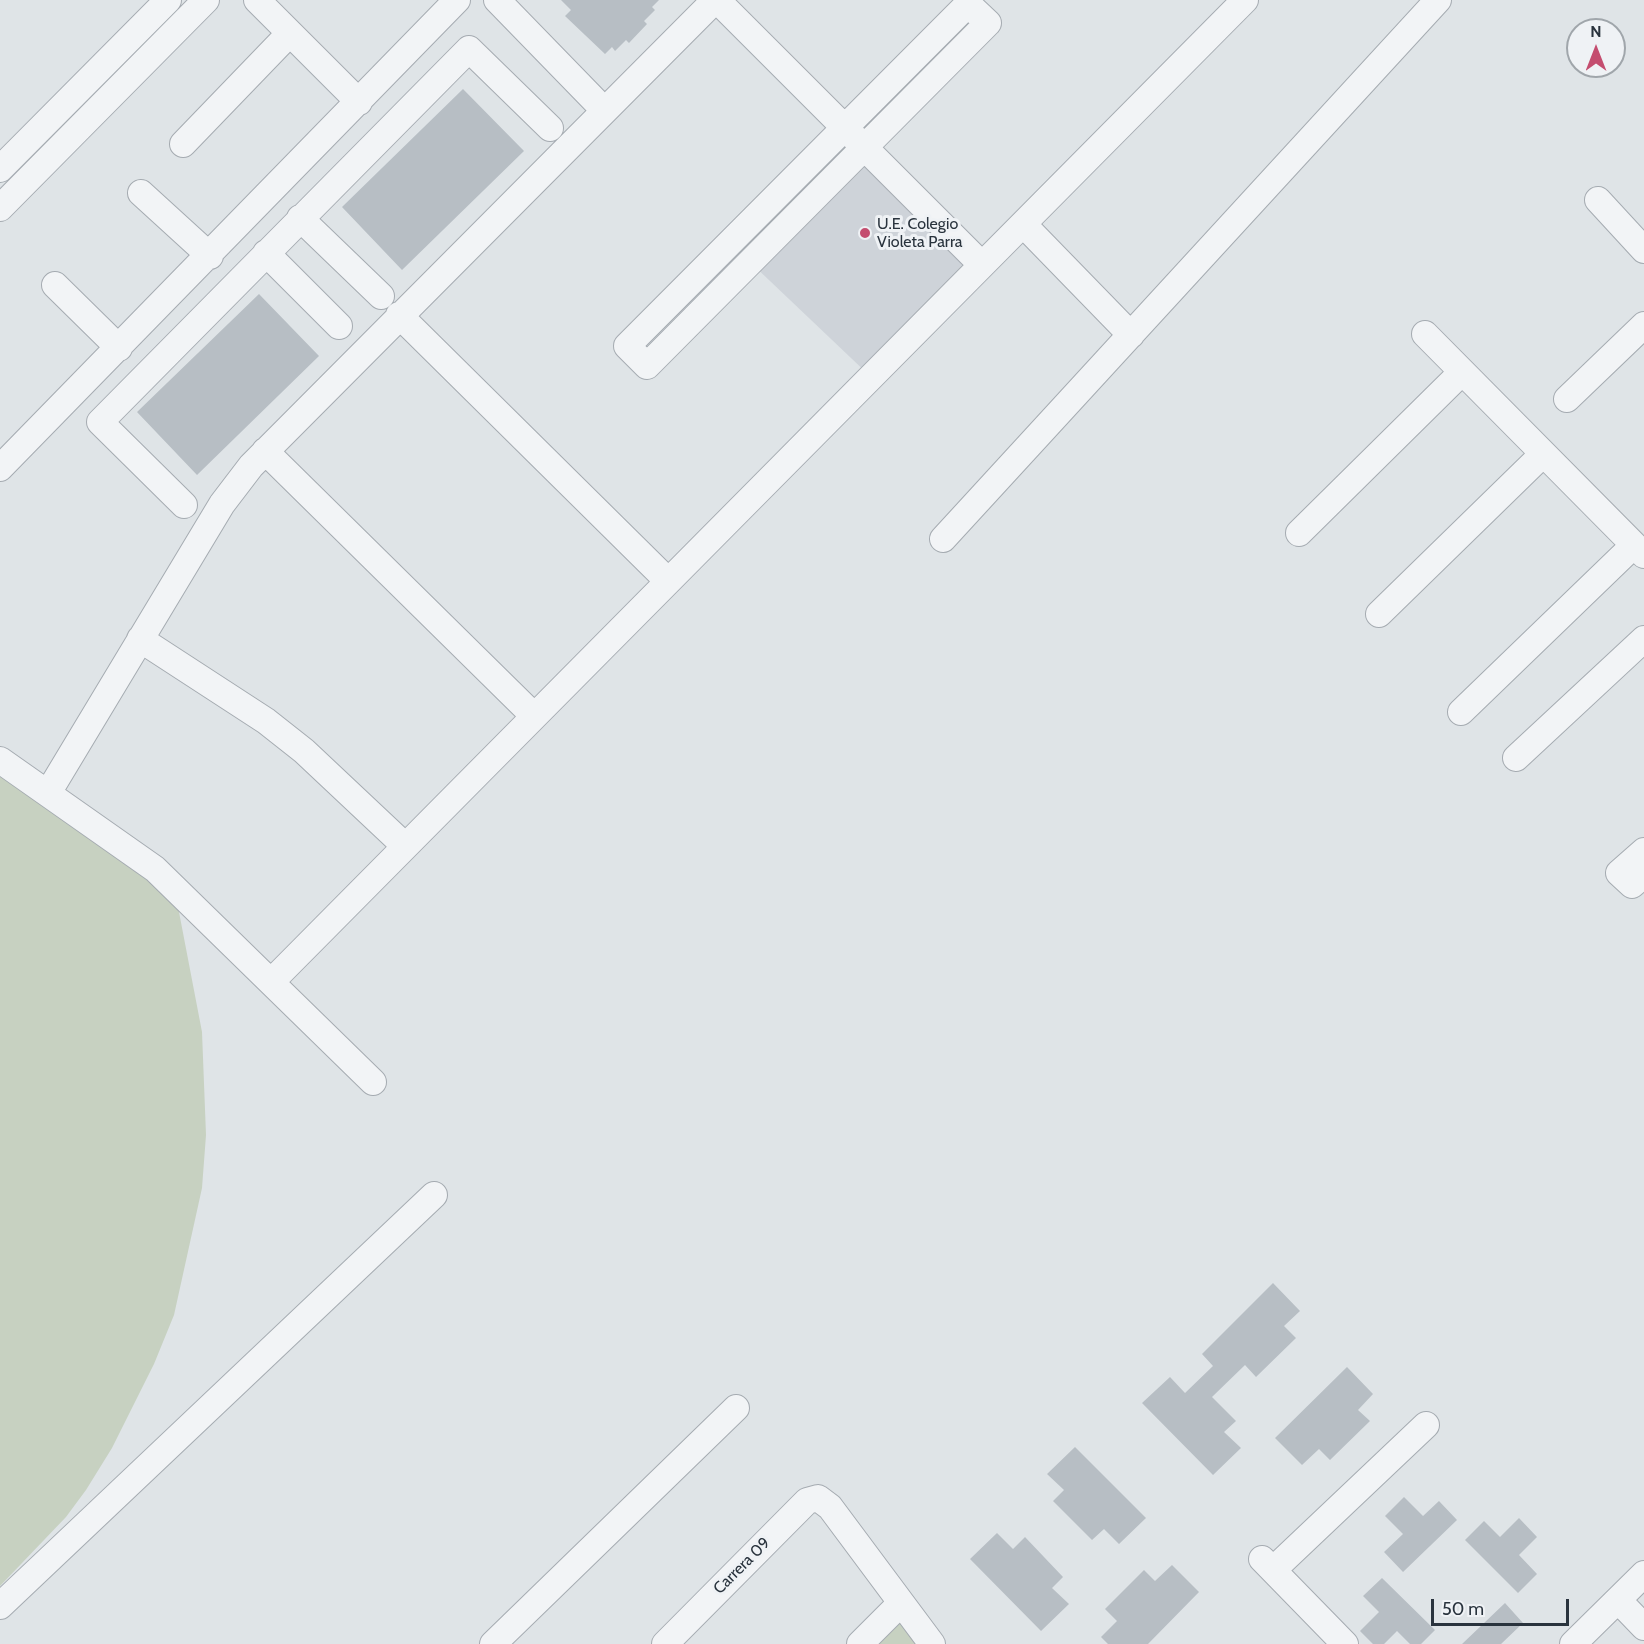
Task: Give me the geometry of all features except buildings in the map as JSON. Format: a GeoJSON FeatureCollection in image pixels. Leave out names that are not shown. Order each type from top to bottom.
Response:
{"type":"FeatureCollection","features":[{"type":"Feature","properties":{"kind":"street"},"geometry":{"type":"LineString","coordinates":[[0,169],[168,0]]}},
{"type":"Feature","properties":{"kind":"street"},"geometry":{"type":"LineString","coordinates":[[0,208],[206,0]]}},
{"type":"Feature","properties":{"kind":"street"},"geometry":{"type":"LineString","coordinates":[[257,0],[359,102]]}},
{"type":"Feature","properties":{"kind":"street"},"geometry":{"type":"LineString","coordinates":[[0,468],[457,0]]}},
{"type":"Feature","properties":{"kind":"street"},"geometry":{"type":"LineString","coordinates":[[497,0],[604,111]]}},
{"type":"Feature","properties":{"kind":"street"},"geometry":{"type":"LineString","coordinates":[[48,793],[222,504],[265,451],[716,0],[982,265]]}},
{"type":"Feature","properties":{"kind":"street"},"geometry":{"type":"LineString","coordinates":[[271,982],[1245,0]]}},
{"type":"Feature","properties":{"kind":"street"},"geometry":{"type":"LineString","coordinates":[[944,539],[1438,0]]}},
{"type":"Feature","properties":{"kind":"street"},"geometry":{"type":"LineString","coordinates":[[968,4],[988,23],[647,366],[627,346],[845,128],[968,4]]}},
{"type":"Feature","properties":{"kind":"street"},"geometry":{"type":"LineString","coordinates":[[183,144],[290,33]]}},
{"type":"Feature","properties":{"kind":"street"},"geometry":{"type":"LineString","coordinates":[[184,505],[100,422],[470,49],[550,128]]}},
{"type":"Feature","properties":{"kind":"street"},"geometry":{"type":"LineString","coordinates":[[141,193],[210,255]]}},
{"type":"Feature","properties":{"kind":"street"},"geometry":{"type":"LineString","coordinates":[[264,200],[295,223],[381,296]]}},
{"type":"Feature","properties":{"kind":"street"},"geometry":{"type":"LineString","coordinates":[[1598,200],[1644,250]]}},
{"type":"Feature","properties":{"kind":"street"},"geometry":{"type":"LineString","coordinates":[[1023,224],[1131,335]]}},
{"type":"Feature","properties":{"kind":"street"},"geometry":{"type":"LineString","coordinates":[[266,253],[339,327]]}},
{"type":"Feature","properties":{"kind":"street"},"geometry":{"type":"LineString","coordinates":[[55,285],[119,348]]}},
{"type":"Feature","properties":{"kind":"street"},"geometry":{"type":"LineString","coordinates":[[399,315],[668,581]]}},
{"type":"Feature","properties":{"kind":"street"},"geometry":{"type":"LineString","coordinates":[[1567,399],[1644,325]]}},
{"type":"Feature","properties":{"kind":"street"},"geometry":{"type":"LineString","coordinates":[[1425,334],[1639,550],[1461,712]]}},
{"type":"Feature","properties":{"kind":"street"},"geometry":{"type":"LineString","coordinates":[[1299,533],[1462,372]]}},
{"type":"Feature","properties":{"kind":"street"},"geometry":{"type":"LineString","coordinates":[[265,451],[534,716]]}},
{"type":"Feature","properties":{"kind":"street"},"geometry":{"type":"LineString","coordinates":[[1379,614],[1543,454]]}},
{"type":"Feature","properties":{"kind":"street"},"geometry":{"type":"LineString","coordinates":[[140,639],[266,721],[304,752],[405,846]]}},
{"type":"Feature","properties":{"kind":"street"},"geometry":{"type":"LineString","coordinates":[[1516,758],[1644,639]]}},
{"type":"Feature","properties":{"kind":"street"},"geometry":{"type":"LineString","coordinates":[[0,760],[155,869],[374,1082]]}},
{"type":"Feature","properties":{"kind":"street"},"geometry":{"type":"LineString","coordinates":[[1644,850],[1619,873],[1632,885],[1644,874]]}},
{"type":"Feature","properties":{"kind":"street"},"geometry":{"type":"LineString","coordinates":[[0,1606],[434,1195]]}},
{"type":"Feature","properties":{"kind":"street"},"geometry":{"type":"LineString","coordinates":[[493,1644],[736,1408]]}},
{"type":"Feature","properties":{"kind":"street"},"geometry":{"type":"LineString","coordinates":[[1345,1644],[1268,1565],[1426,1425]]}},
{"type":"Feature","properties":{"kind":"street","name":"Carrera 09"},"geometry":{"type":"LineString","coordinates":[[665,1644],[807,1501],[818,1498],[824,1500],[901,1603]]}},
{"type":"Feature","properties":{"kind":"street"},"geometry":{"type":"LineString","coordinates":[[1573,1644],[1644,1574]]}},
{"type":"Feature","properties":{"kind":"street"},"geometry":{"type":"LineString","coordinates":[[1618,1600],[1644,1627]]}},
{"type":"Feature","properties":{"kind":"street"},"geometry":{"type":"LineString","coordinates":[[860,1644],[901,1603],[932,1644]]}},
{"type":"Feature","properties":{"kind":"shaded area","name":"U.E. Colegio Violeta Parra"},"geometry":{"type":"Polygon","coordinates":[[[864,147],[982,265],[871,377],[750,262],[864,147]]]}},
{"type":"Feature","properties":{"kind":"green space"},"geometry":{"type":"Polygon","coordinates":[[[0,760],[174,886],[202,1032],[206,1135],[202,1188],[174,1315],[154,1364],[112,1448],[86,1490],[66,1517],[0,1586],[0,760]]]}},
{"type":"Feature","properties":{"kind":"green space"},"geometry":{"type":"Polygon","coordinates":[[[901,1603],[932,1644],[860,1644],[901,1603]]]}},
{"type":"Feature","properties":{"kind":"place","name":"U.E. Colegio Violeta Parra"},"geometry":{"type":"Point","coordinates":[865,233]}}]}
